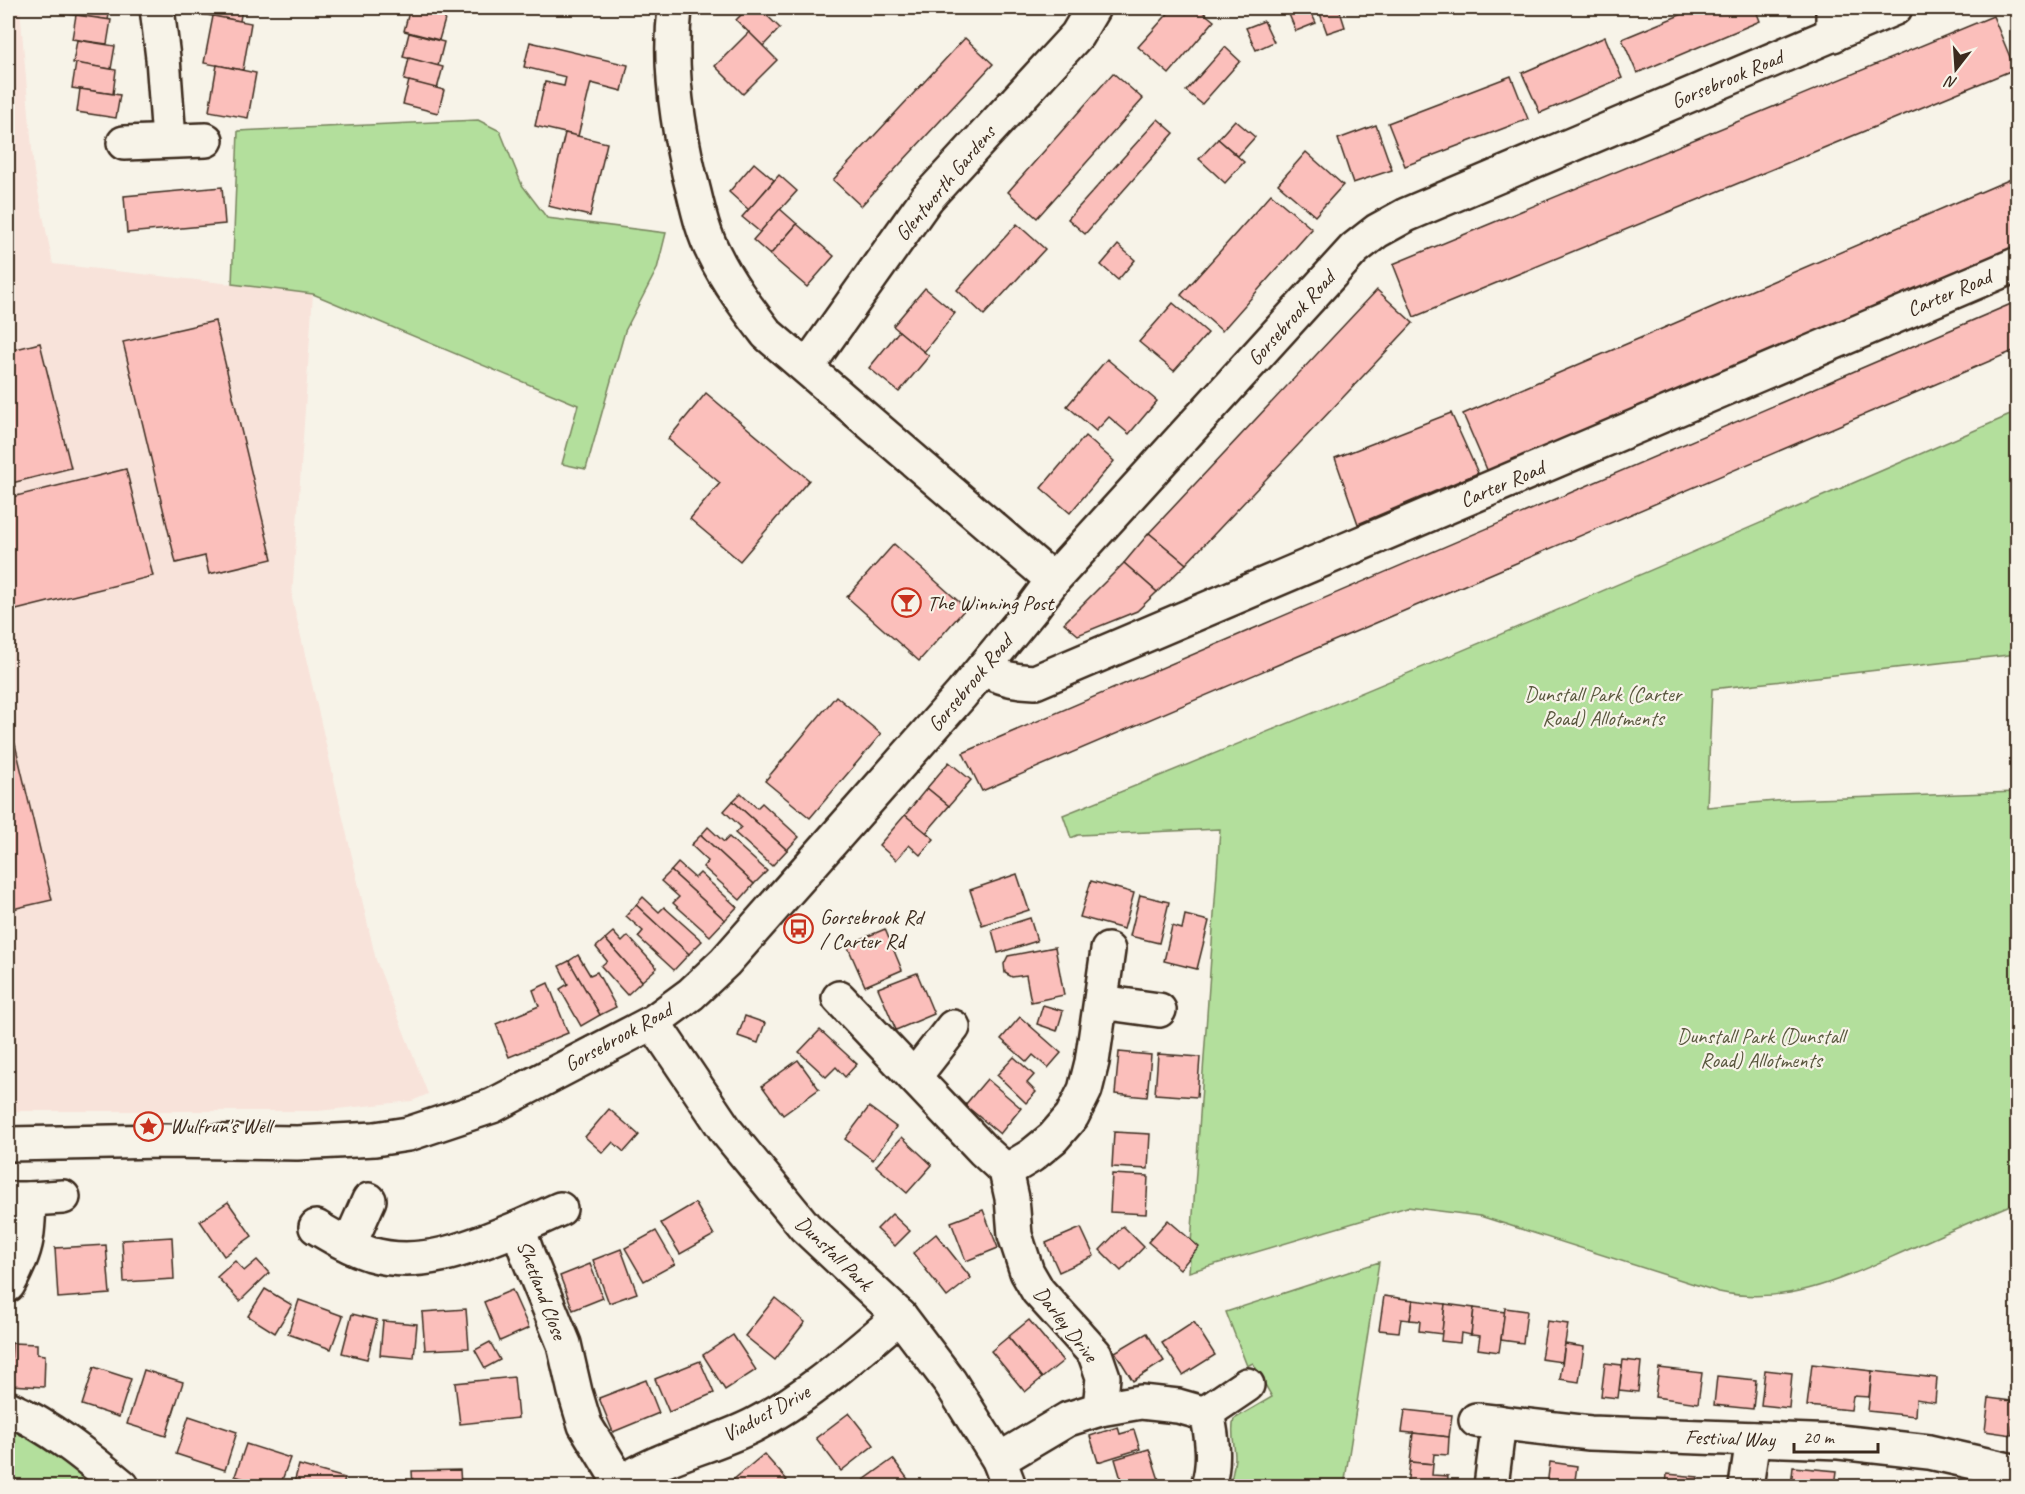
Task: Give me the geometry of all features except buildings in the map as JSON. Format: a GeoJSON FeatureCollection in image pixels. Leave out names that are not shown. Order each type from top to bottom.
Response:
{"type":"FeatureCollection","features":[{"type":"Feature","properties":{"kind":"street"},"geometry":{"type":"LineString","coordinates":[[157,8],[169,140]]}},
{"type":"Feature","properties":{"kind":"street"},"geometry":{"type":"LineString","coordinates":[[675,8],[673,66],[678,122],[687,168],[713,253],[744,304],[768,334],[1053,580]]}},
{"type":"Feature","properties":{"kind":"street","name":"Glentworth Gardens"},"geometry":{"type":"LineString","coordinates":[[807,367],[927,198],[1077,35],[1093,8]]}},
{"type":"Feature","properties":{"kind":"street","name":"Gorsebrook Road"},"geometry":{"type":"LineString","coordinates":[[8,1144],[164,1141],[297,1143],[375,1139],[408,1134],[492,1106],[653,1022],[691,994],[725,962],[984,668],[1053,580],[1354,249],[1377,231],[1406,215],[1833,21],[1895,8]]}},
{"type":"Feature","properties":{"kind":"street"},"geometry":{"type":"LineString","coordinates":[[124,143],[206,140]]}},
{"type":"Feature","properties":{"kind":"street","name":"Carter Road"},"geometry":{"type":"LineString","coordinates":[[984,668],[997,676],[1035,682],[2018,264]]}},
{"type":"Feature","properties":{"kind":"street"},"geometry":{"type":"LineString","coordinates":[[839,998],[983,1150],[1006,1171],[1031,1156],[1053,1138],[1072,1116],[1085,1090],[1092,1062],[1108,950]]}},
{"type":"Feature","properties":{"kind":"street"},"geometry":{"type":"LineString","coordinates":[[1101,1002],[1159,1010]]}},
{"type":"Feature","properties":{"kind":"street","name":"Dunstall Park"},"geometry":{"type":"LineString","coordinates":[[653,1022],[727,1132],[805,1227],[900,1316],[950,1382],[1004,1473]]}},
{"type":"Feature","properties":{"kind":"street"},"geometry":{"type":"LineString","coordinates":[[914,1077],[954,1027]]}},
{"type":"Feature","properties":{"kind":"street","name":"Darley Drive"},"geometry":{"type":"LineString","coordinates":[[1006,1171],[1016,1235],[1027,1272],[1038,1291],[1095,1354],[1103,1377],[1100,1409]]}},
{"type":"Feature","properties":{"kind":"street"},"geometry":{"type":"LineString","coordinates":[[8,1285],[26,1248],[28,1233],[18,1199],[63,1197]]}},
{"type":"Feature","properties":{"kind":"street"},"geometry":{"type":"LineString","coordinates":[[349,1245],[369,1200]]}},
{"type":"Feature","properties":{"kind":"street"},"geometry":{"type":"LineString","coordinates":[[518,1228],[560,1209]]}},
{"type":"Feature","properties":{"kind":"street","name":"Shetland Close"},"geometry":{"type":"LineString","coordinates":[[316,1227],[369,1254],[400,1260],[429,1258],[480,1243],[518,1228],[564,1344],[585,1425],[619,1485]]}},
{"type":"Feature","properties":{"kind":"street","name":"Viaduct Drive"},"geometry":{"type":"LineString","coordinates":[[619,1485],[668,1459],[753,1425],[790,1404],[841,1366],[900,1316]]}},
{"type":"Feature","properties":{"kind":"street"},"geometry":{"type":"LineString","coordinates":[[1004,1473],[1068,1419],[1100,1409],[1141,1402],[1207,1412],[1247,1385]]}},
{"type":"Feature","properties":{"kind":"street"},"geometry":{"type":"LineString","coordinates":[[8,1408],[28,1417],[64,1439],[122,1486]]}},
{"type":"Feature","properties":{"kind":"street"},"geometry":{"type":"LineString","coordinates":[[1207,1412],[1213,1442],[1211,1476],[1208,1486]]}},
{"type":"Feature","properties":{"kind":"street","name":"Festival Way"},"geometry":{"type":"LineString","coordinates":[[1491,1486],[1487,1421],[1590,1433],[1839,1442],[1929,1452],[2018,1472]]}},
{"type":"Feature","properties":{"kind":"street"},"geometry":{"type":"LineString","coordinates":[[1746,1486],[1753,1439]]}},
{"type":"Feature","properties":{"kind":"shaded area"},"geometry":{"type":"Polygon","coordinates":[[[8,8],[20,8],[34,172],[53,264],[313,293],[292,598],[376,960],[428,1094],[412,1101],[318,1111],[8,1111],[8,8]]]}},
{"type":"Feature","properties":{"kind":"green space"},"geometry":{"type":"Polygon","coordinates":[[[478,120],[500,131],[522,185],[547,218],[666,233],[657,269],[625,331],[586,469],[562,464],[578,405],[313,294],[232,284],[238,131],[478,120]]]}},
{"type":"Feature","properties":{"kind":"green space","name":"Dunstall Park (Dunstall Road) Allotments"},"geometry":{"type":"Polygon","coordinates":[[[2017,412],[2017,654],[1712,689],[1707,807],[1787,800],[2017,792],[2017,1202],[1842,1278],[1794,1292],[1770,1295],[1745,1296],[1719,1292],[1480,1216],[1407,1207],[1189,1272],[1220,829],[1078,835],[1071,838],[1063,815],[1422,667],[2017,412]]]}},
{"type":"Feature","properties":{"kind":"green space"},"geometry":{"type":"Polygon","coordinates":[[[1379,1262],[1344,1486],[1229,1486],[1235,1458],[1234,1419],[1272,1397],[1253,1363],[1247,1366],[1226,1312],[1379,1262]]]}},
{"type":"Feature","properties":{"kind":"green space"},"geometry":{"type":"Polygon","coordinates":[[[8,1425],[32,1438],[94,1486],[8,1486],[8,1425]]]}},
{"type":"Feature","properties":{"kind":"place","name":"The Winning Post"},"geometry":{"type":"Point","coordinates":[906,603]}},
{"type":"Feature","properties":{"kind":"place","name":"Gorsebrook Rd / Carter Rd"},"geometry":{"type":"Point","coordinates":[799,929]}},
{"type":"Feature","properties":{"kind":"place","name":"Wulfrun's Well"},"geometry":{"type":"Point","coordinates":[149,1126]}},
{"type":"Feature","properties":{"kind":"park label","name":"Dunstall Park (Carter Road) Allotments"},"geometry":{"type":"Point","coordinates":[1603,706]}}]}
